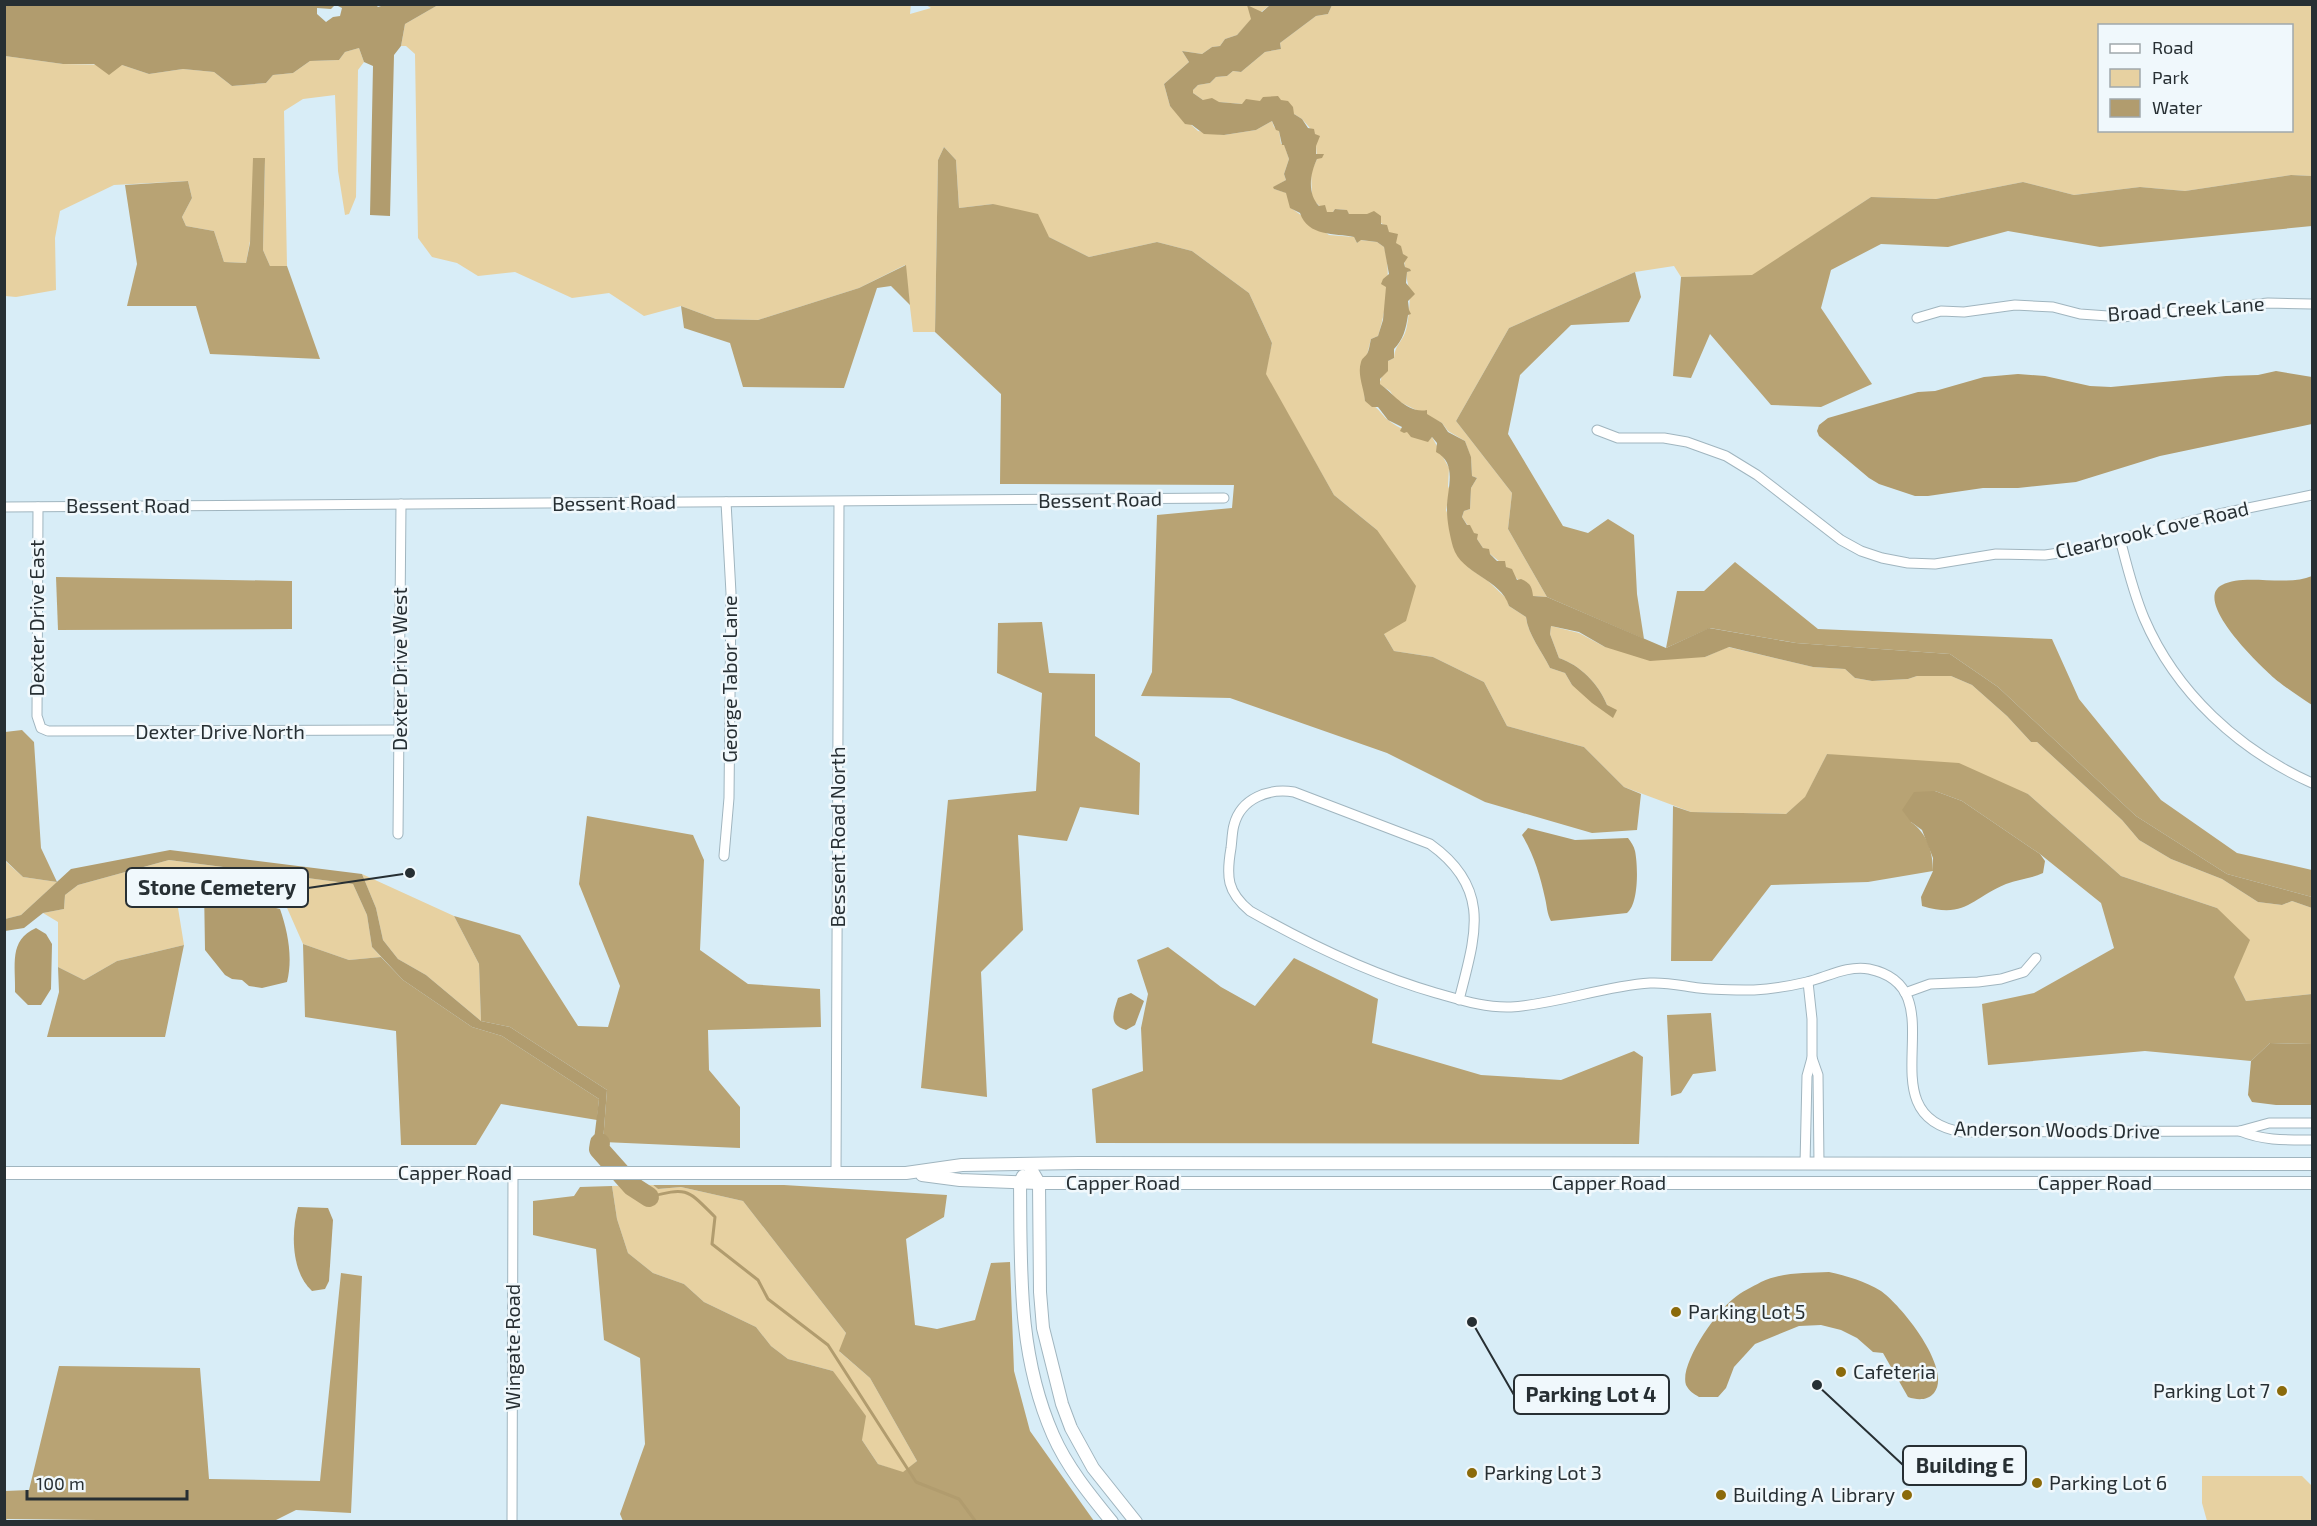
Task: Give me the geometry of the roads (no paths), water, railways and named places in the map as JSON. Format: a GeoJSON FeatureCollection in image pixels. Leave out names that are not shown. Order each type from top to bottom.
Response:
{"type":"FeatureCollection","features":[{"type":"Feature","properties":{"kind":"street","name":"Broad Creek Lane"},"geometry":{"type":"LineString","coordinates":[[1917,318],[1941,311],[1964,312],[2015,305],[2044,306],[2080,314],[2122,317],[2268,303],[2313,304]]}},
{"type":"Feature","properties":{"kind":"street","name":"Clearbrook Cove Road"},"geometry":{"type":"LineString","coordinates":[[1597,430],[1618,438],[1664,438],[1687,442],[1726,456],[1757,475],[1841,540],[1861,551],[1908,563],[1935,564],[1996,554],[2045,555],[2066,552],[2219,514],[2313,495]]}},
{"type":"Feature","properties":{"kind":"street","name":"Bessent Road"},"geometry":{"type":"LineString","coordinates":[[4,507],[1224,498]]}},
{"type":"Feature","properties":{"kind":"street","name":"George Tabor Lane"},"geometry":{"type":"LineString","coordinates":[[724,856],[729,798],[731,593],[726,502]]}},
{"type":"Feature","properties":{"kind":"street","name":"Bessent Road North"},"geometry":{"type":"LineString","coordinates":[[836,1173],[839,502]]}},
{"type":"Feature","properties":{"kind":"street","name":"Dexter Drive West"},"geometry":{"type":"LineString","coordinates":[[399,834],[401,504]]}},
{"type":"Feature","properties":{"kind":"street","name":"Dexter Drive East"},"geometry":{"type":"LineString","coordinates":[[38,507],[37,716],[41,728]]}},
{"type":"Feature","properties":{"kind":"street"},"geometry":{"type":"LineString","coordinates":[[2120,539],[2133,589],[2144,619],[2173,670],[2199,704],[2221,725],[2257,753],[2287,772],[2313,783]]}},
{"type":"Feature","properties":{"kind":"street","name":"Dexter Drive North"},"geometry":{"type":"LineString","coordinates":[[41,728],[54,733],[400,730]]}},
{"type":"Feature","properties":{"kind":"street"},"geometry":{"type":"LineString","coordinates":[[1459,1000],[1473,941],[1475,914],[1462,875],[1444,854],[1430,844],[1294,792],[1282,790],[1268,792],[1252,799],[1234,823],[1227,870],[1233,894],[1241,904],[1321,950],[1380,975],[1459,1000],[1496,1007],[1512,1007],[1650,983],[1727,990],[1778,987],[1852,968],[1868,969],[1889,978],[1905,993],[1930,984],[2001,979],[2024,972],[2036,958]]}},
{"type":"Feature","properties":{"kind":"street"},"geometry":{"type":"LineString","coordinates":[[1805,1164],[1807,1076],[1812,1058],[1812,1019],[1808,981]]}},
{"type":"Feature","properties":{"kind":"street","name":"Anderson Woods Drive"},"geometry":{"type":"LineString","coordinates":[[1905,993],[1910,1004],[1913,1022],[1913,1086],[1916,1102],[1923,1114],[1933,1123],[1947,1130],[1962,1132],[2240,1131],[2269,1123],[2313,1123]]}},
{"type":"Feature","properties":{"kind":"street"},"geometry":{"type":"LineString","coordinates":[[1812,1058],[1818,1076],[1819,1164]]}},
{"type":"Feature","properties":{"kind":"street"},"geometry":{"type":"LineString","coordinates":[[1805,1118],[1819,1119]]}},
{"type":"Feature","properties":{"kind":"street","name":"Anderson Woods Drive"},"geometry":{"type":"LineString","coordinates":[[2240,1131],[2255,1138],[2270,1140],[2313,1140]]}},
{"type":"Feature","properties":{"kind":"street"},"geometry":{"type":"LineString","coordinates":[[1028,1164],[1020,1182],[1023,1321],[1030,1360],[1053,1434],[1088,1492],[1112,1521]]}},
{"type":"Feature","properties":{"kind":"street"},"geometry":{"type":"LineString","coordinates":[[1028,1164],[1039,1183],[1040,1292],[1043,1328],[1062,1404],[1071,1428],[1093,1468],[1136,1521]]}},
{"type":"Feature","properties":{"kind":"street","name":"Capper Road"},"geometry":{"type":"LineString","coordinates":[[906,1173],[962,1165],[1028,1164],[2313,1164]]}},
{"type":"Feature","properties":{"kind":"street","name":"Capper Road"},"geometry":{"type":"LineString","coordinates":[[4,1173],[906,1173],[960,1180],[1039,1183],[2313,1183]]}},
{"type":"Feature","properties":{"kind":"street","name":"Wingate Road"},"geometry":{"type":"LineString","coordinates":[[512,1521],[513,1173]]}},
{"type":"Feature","properties":{"kind":"street"},"geometry":{"type":"LineString","coordinates":[[1044,1409],[1062,1404]]}},
{"type":"Feature","properties":{"kind":"water"},"geometry":{"type":"Polygon","coordinates":[[[5,5],[335,5],[331,9],[317,8],[317,14],[326,22],[333,17],[340,16],[342,8],[336,5],[376,5],[378,7],[438,5],[405,24],[401,46],[394,55],[390,216],[370,215],[373,66],[364,62],[359,48],[345,52],[339,60],[310,61],[293,73],[273,75],[266,83],[232,86],[214,72],[183,69],[149,74],[122,65],[109,75],[94,64],[63,64],[5,56],[5,5]]]}},
{"type":"Feature","properties":{"kind":"water"},"geometry":{"type":"Polygon","coordinates":[[[1247,5],[1262,12],[1270,5],[1332,5],[1328,14],[1316,16],[1280,43],[1281,49],[1265,52],[1241,72],[1233,71],[1227,76],[1216,77],[1210,83],[1198,85],[1193,93],[1203,100],[1212,98],[1219,102],[1242,104],[1246,99],[1260,101],[1263,97],[1278,96],[1281,100],[1288,101],[1293,107],[1294,114],[1320,136],[1316,154],[1324,154],[1322,158],[1317,159],[1311,183],[1315,201],[1319,206],[1325,205],[1327,212],[1333,212],[1335,209],[1347,210],[1349,214],[1367,214],[1374,211],[1381,216],[1381,224],[1387,225],[1389,232],[1398,234],[1396,243],[1401,246],[1403,254],[1408,257],[1404,263],[1405,267],[1411,271],[1407,272],[1406,283],[1415,294],[1408,301],[1411,314],[1408,315],[1404,334],[1394,349],[1394,358],[1388,361],[1388,371],[1380,379],[1380,384],[1407,406],[1427,410],[1427,414],[1442,423],[1448,432],[1465,441],[1471,457],[1472,476],[1477,478],[1471,488],[1470,509],[1464,511],[1462,517],[1474,533],[1478,534],[1477,539],[1483,548],[1489,549],[1490,554],[1497,561],[1505,561],[1506,567],[1512,569],[1517,580],[1521,579],[1531,587],[1533,596],[1547,597],[1666,648],[1709,628],[1796,643],[1950,654],[1998,687],[2136,816],[2227,874],[2312,897],[2312,908],[2292,901],[2282,905],[2258,902],[2222,879],[2171,859],[2139,840],[2122,820],[2037,742],[2031,742],[2007,716],[1972,685],[1951,676],[1917,676],[1908,679],[1872,681],[1855,678],[1845,669],[1813,667],[1729,647],[1705,657],[1650,661],[1605,647],[1579,632],[1551,626],[1550,634],[1559,658],[1581,670],[1594,683],[1607,705],[1617,710],[1613,718],[1572,685],[1565,673],[1550,668],[1532,637],[1526,617],[1509,606],[1498,589],[1464,564],[1457,556],[1448,519],[1449,471],[1443,457],[1436,452],[1437,443],[1432,437],[1428,442],[1400,431],[1402,427],[1388,420],[1378,407],[1372,407],[1365,401],[1360,367],[1362,359],[1368,353],[1371,339],[1378,336],[1383,320],[1386,287],[1381,284],[1389,274],[1384,247],[1377,242],[1361,240],[1357,243],[1354,237],[1316,230],[1304,221],[1300,213],[1290,208],[1286,193],[1273,187],[1286,180],[1284,174],[1289,159],[1282,145],[1279,131],[1276,130],[1272,121],[1256,130],[1224,135],[1204,134],[1192,125],[1185,124],[1170,106],[1164,84],[1189,62],[1182,51],[1202,54],[1212,47],[1220,46],[1225,39],[1237,35],[1251,19],[1247,5]]]}},
{"type":"Feature","properties":{"kind":"water"},"geometry":{"type":"Polygon","coordinates":[[[2276,371],[2312,377],[2312,424],[2160,456],[2076,482],[2018,488],[1983,488],[1915,496],[1879,484],[1869,478],[1819,436],[1817,431],[1819,425],[1828,418],[1918,392],[1935,391],[1984,377],[2018,374],[2045,376],[2090,386],[2111,387],[2258,375],[2276,371]]]}},
{"type":"Feature","properties":{"kind":"water"},"geometry":{"type":"Polygon","coordinates":[[[2312,576],[2312,705],[2279,682],[2233,635],[2222,620],[2216,605],[2215,593],[2222,585],[2242,580],[2290,580],[2312,576]]]}},
{"type":"Feature","properties":{"kind":"water"},"geometry":{"type":"Polygon","coordinates":[[[1935,791],[1962,801],[2040,854],[2045,861],[2043,873],[2006,884],[1958,909],[1922,906],[1921,897],[1933,871],[1933,858],[1922,830],[1911,822],[1902,810],[1914,792],[1935,791]]]}},
{"type":"Feature","properties":{"kind":"water"},"geometry":{"type":"Polygon","coordinates":[[[1528,828],[1575,840],[1628,838],[1635,849],[1637,884],[1634,901],[1627,913],[1551,921],[1536,865],[1522,835],[1528,828]]]}},
{"type":"Feature","properties":{"kind":"water"},"geometry":{"type":"Polygon","coordinates":[[[170,850],[362,874],[376,908],[383,940],[398,959],[426,975],[481,1021],[510,1027],[607,1090],[603,1142],[614,1164],[602,1163],[593,1148],[599,1099],[502,1036],[472,1027],[403,980],[372,947],[367,915],[353,884],[169,860],[78,885],[65,895],[64,909],[43,913],[24,928],[5,931],[5,919],[21,915],[71,869],[170,850]]]}},
{"type":"Feature","properties":{"kind":"water"},"geometry":{"type":"Polygon","coordinates":[[[207,877],[217,877],[252,902],[280,909],[289,945],[290,964],[287,982],[262,988],[249,986],[242,980],[232,979],[225,975],[205,950],[204,886],[207,877]]]}},
{"type":"Feature","properties":{"kind":"water"},"geometry":{"type":"Polygon","coordinates":[[[36,928],[46,934],[52,944],[51,989],[41,1005],[28,1005],[15,992],[15,955],[21,939],[36,928]]]}},
{"type":"Feature","properties":{"kind":"water"},"geometry":{"type":"Polygon","coordinates":[[[1131,993],[1144,1001],[1135,1025],[1126,1030],[1116,1025],[1113,1018],[1118,998],[1131,993]]]}},
{"type":"Feature","properties":{"kind":"water"},"geometry":{"type":"Polygon","coordinates":[[[2270,1043],[2312,1044],[2312,1105],[2252,1102],[2248,1095],[2251,1061],[2270,1043]]]}},
{"type":"Feature","properties":{"kind":"water"},"geometry":{"type":"Polygon","coordinates":[[[298,1207],[328,1208],[333,1220],[329,1281],[325,1289],[312,1291],[305,1283],[296,1263],[294,1228],[298,1207]]]}},
{"type":"Feature","properties":{"kind":"water"},"geometry":{"type":"Polygon","coordinates":[[[1829,1272],[1875,1287],[1890,1298],[1912,1323],[1931,1354],[1937,1369],[1938,1382],[1931,1396],[1922,1399],[1908,1397],[1883,1353],[1873,1352],[1857,1338],[1841,1330],[1821,1325],[1799,1326],[1755,1344],[1734,1367],[1726,1388],[1718,1397],[1699,1397],[1689,1389],[1685,1376],[1688,1364],[1709,1326],[1733,1299],[1761,1282],[1777,1276],[1829,1272]]]}},
{"type":"Feature","properties":{"kind":"waterway"},"geometry":{"type":"LineString","coordinates":[[600,1143],[599,1149],[632,1186],[649,1197]]}},
{"type":"Feature","properties":{"kind":"waterway"},"geometry":{"type":"LineString","coordinates":[[649,1197],[672,1192],[686,1193],[706,1208],[715,1217],[712,1244],[758,1280],[768,1299],[828,1345],[916,1482],[959,1499],[976,1522]]}},
{"type":"Feature","properties":{"kind":"place","name":"Stone Cemetery"},"geometry":{"type":"Point","coordinates":[410,873]}},
{"type":"Feature","properties":{"kind":"place","name":"Parking Lot 5"},"geometry":{"type":"Point","coordinates":[1676,1312]}},
{"type":"Feature","properties":{"kind":"place","name":"Parking Lot 4"},"geometry":{"type":"Point","coordinates":[1472,1322]}},
{"type":"Feature","properties":{"kind":"place","name":"Cafeteria"},"geometry":{"type":"Point","coordinates":[1841,1372]}},
{"type":"Feature","properties":{"kind":"place","name":"Building E"},"geometry":{"type":"Point","coordinates":[1817,1385]}},
{"type":"Feature","properties":{"kind":"place","name":"Parking Lot 7"},"geometry":{"type":"Point","coordinates":[2282,1391]}},
{"type":"Feature","properties":{"kind":"place","name":"Parking Lot 3"},"geometry":{"type":"Point","coordinates":[1472,1473]}},
{"type":"Feature","properties":{"kind":"place","name":"Parking Lot 6"},"geometry":{"type":"Point","coordinates":[2037,1483]}},
{"type":"Feature","properties":{"kind":"place","name":"Building A"},"geometry":{"type":"Point","coordinates":[1721,1495]}},
{"type":"Feature","properties":{"kind":"place","name":"Library"},"geometry":{"type":"Point","coordinates":[1907,1495]}}]}
